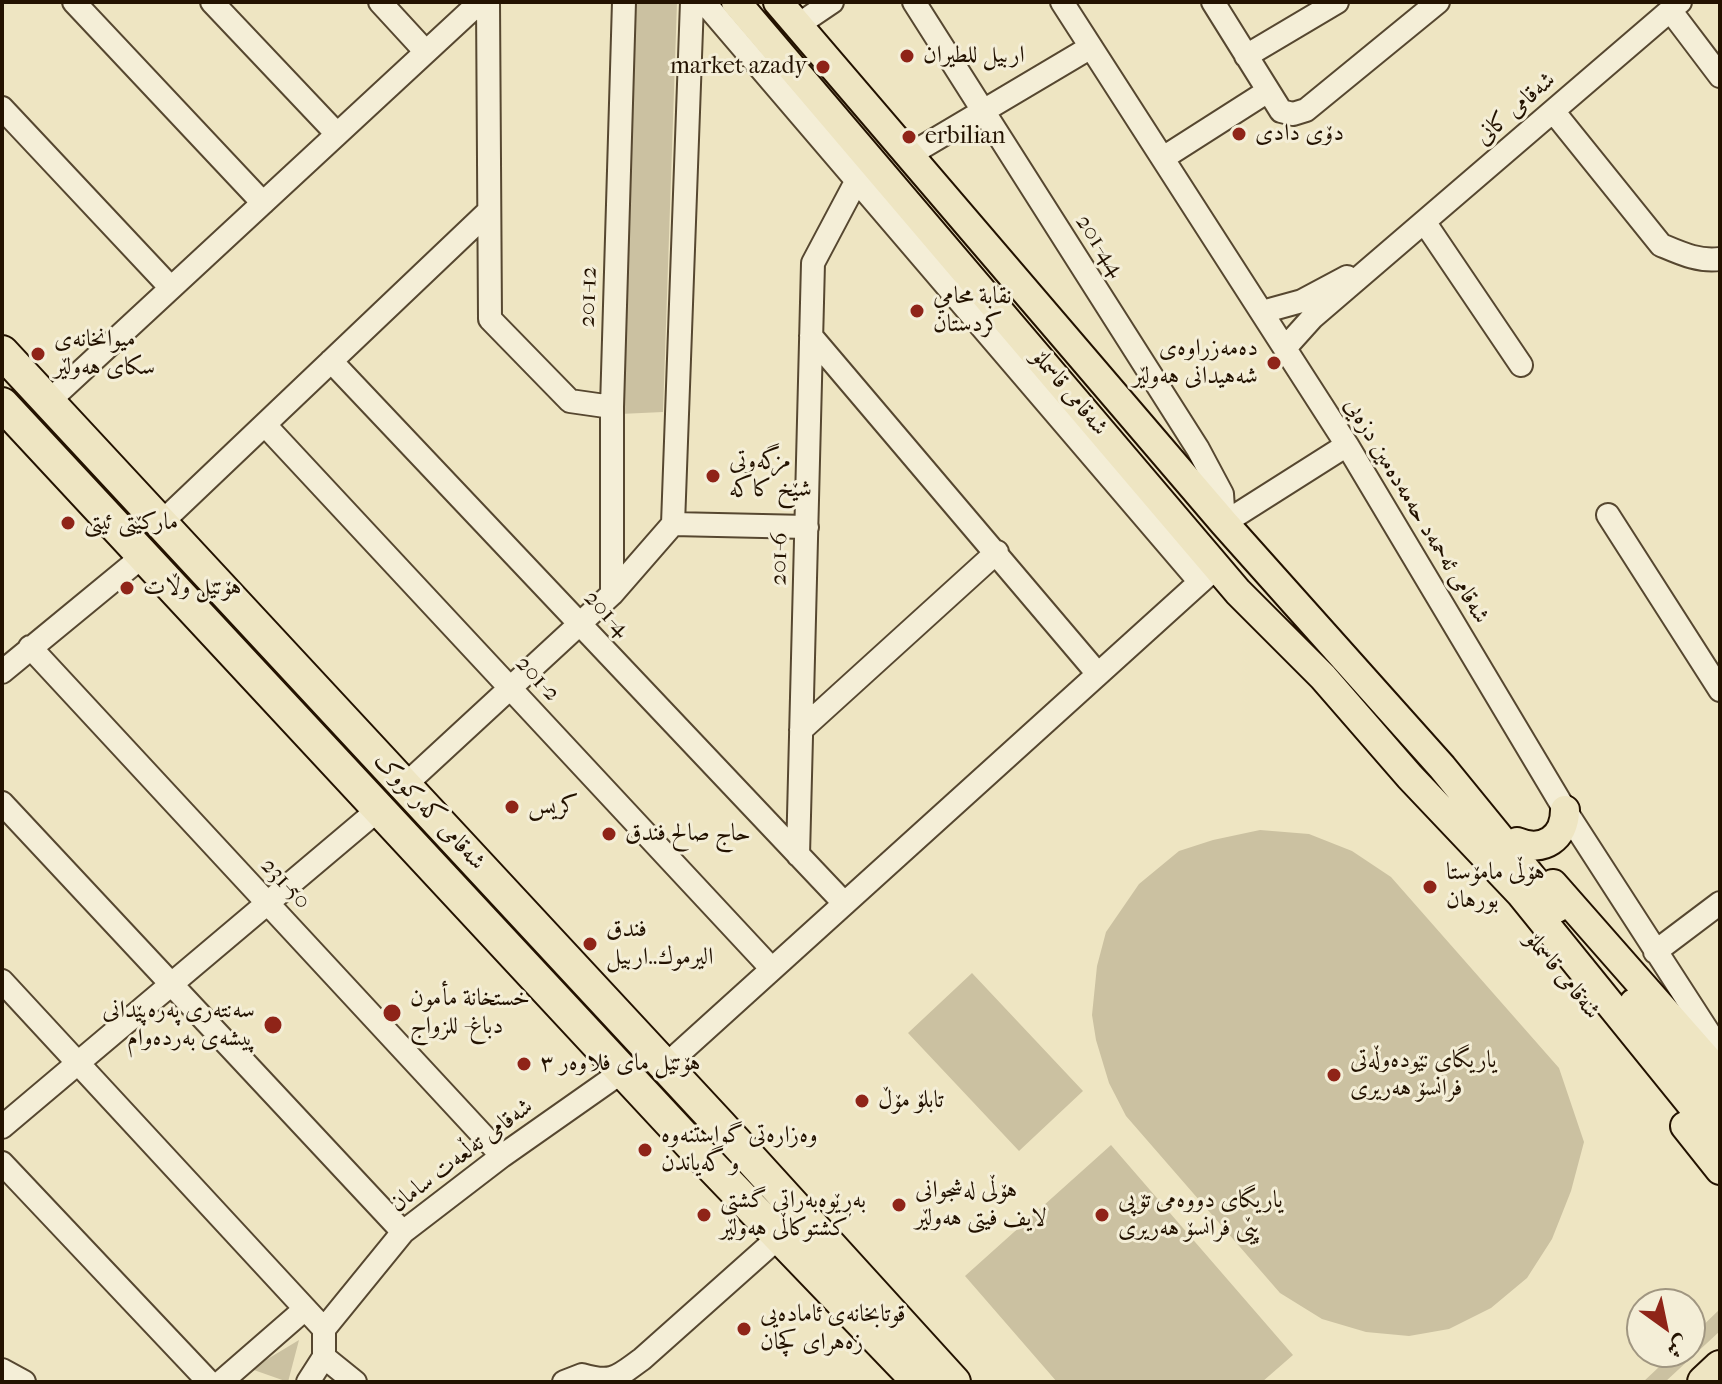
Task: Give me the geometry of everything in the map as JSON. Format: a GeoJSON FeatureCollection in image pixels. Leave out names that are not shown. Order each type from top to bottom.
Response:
{"type":"FeatureCollection","features":[{"type":"Feature","properties":{"kind":"highway","name":"شەقامی کەرکووک"},"geometry":{"type":"LineString","coordinates":[[2,352],[665,1066],[842,1282],[919,1382]]}},
{"type":"Feature","properties":{"kind":"highway","name":"شەقامی کەرکووک"},"geometry":{"type":"LineString","coordinates":[[2,404],[779,1237],[945,1351],[974,1382]]}},
{"type":"Feature","properties":{"kind":"highway"},"geometry":{"type":"LineString","coordinates":[[65,472],[77,478],[88,475],[96,460],[91,447]]}},
{"type":"Feature","properties":{"kind":"highway"},"geometry":{"type":"LineString","coordinates":[[109,519],[102,507],[104,496],[117,487],[132,492]]}},
{"type":"Feature","properties":{"kind":"highway","name":"شەقامی کەرکووک"},"geometry":{"type":"LineString","coordinates":[[842,1282],[899,1382]]}},
{"type":"Feature","properties":{"kind":"highway","name":"شەقامی کەرکووک"},"geometry":{"type":"LineString","coordinates":[[842,1282],[954,1382]]}},
{"type":"Feature","properties":{"kind":"highway"},"geometry":{"type":"LineString","coordinates":[[1704,1382],[1720,1367]]}},
{"type":"Feature","properties":{"kind":"main road","name":"شەقامی قاسملۆ"},"geometry":{"type":"LineString","coordinates":[[736,2],[1017,332],[1208,574],[1323,677],[1410,777],[1520,893],[1720,1140]]}},
{"type":"Feature","properties":{"kind":"main road","name":"شەقامی قاسملۆ"},"geometry":{"type":"LineString","coordinates":[[778,2],[1224,523],[1442,767],[1720,1108]]}},
{"type":"Feature","properties":{"kind":"main road"},"geometry":{"type":"LineString","coordinates":[[1017,332],[1042,310]]}},
{"type":"Feature","properties":{"kind":"main road","name":"شەقامی قاسملۆ"},"geometry":{"type":"LineString","coordinates":[[1442,767],[1517,842],[1720,1074]]}},
{"type":"Feature","properties":{"kind":"main road","name":"شەقامی قاسملۆ"},"geometry":{"type":"LineString","coordinates":[[1410,777],[1456,845],[1720,1170]]}},
{"type":"Feature","properties":{"kind":"main road"},"geometry":{"type":"LineString","coordinates":[[1517,842],[1537,847],[1547,844],[1562,829],[1565,810]]}},
{"type":"Feature","properties":{"kind":"street"},"geometry":{"type":"LineString","coordinates":[[74,2],[263,203]]}},
{"type":"Feature","properties":{"kind":"street"},"geometry":{"type":"LineString","coordinates":[[212,2],[337,134]]}},
{"type":"Feature","properties":{"kind":"street"},"geometry":{"type":"LineString","coordinates":[[380,2],[426,52]]}},
{"type":"Feature","properties":{"kind":"street"},"geometry":{"type":"LineString","coordinates":[[48,402],[480,2]]}},
{"type":"Feature","properties":{"kind":"street"},"geometry":{"type":"LineString","coordinates":[[488,2],[490,319],[570,401],[612,407]]}},
{"type":"Feature","properties":{"kind":"street","name":"201-12"},"geometry":{"type":"LineString","coordinates":[[612,594],[612,407],[624,2]]}},
{"type":"Feature","properties":{"kind":"street"},"geometry":{"type":"LineString","coordinates":[[404,786],[612,594],[673,524],[692,2]]}},
{"type":"Feature","properties":{"kind":"street"},"geometry":{"type":"LineString","coordinates":[[665,1066],[1208,574],[857,180],[704,2]]}},
{"type":"Feature","properties":{"kind":"street"},"geometry":{"type":"LineString","coordinates":[[798,25],[832,2]]}},
{"type":"Feature","properties":{"kind":"street","name":"201-44"},"geometry":{"type":"LineString","coordinates":[[914,2],[1198,449],[1222,494],[1224,523]]}},
{"type":"Feature","properties":{"kind":"street","name":"شەقامی ئەحمەد حەمەدەمین دزەیی"},"geometry":{"type":"LineString","coordinates":[[1062,2],[1347,445],[1565,810],[1720,1050]]}},
{"type":"Feature","properties":{"kind":"street"},"geometry":{"type":"LineString","coordinates":[[1213,2],[1281,111],[1293,114],[1306,110],[1438,2]]}},
{"type":"Feature","properties":{"kind":"street"},"geometry":{"type":"LineString","coordinates":[[1246,56],[1337,2]]}},
{"type":"Feature","properties":{"kind":"street"},"geometry":{"type":"LineString","coordinates":[[1675,6],[1720,76]]}},
{"type":"Feature","properties":{"kind":"street","name":"شەقامی کانی"},"geometry":{"type":"LineString","coordinates":[[1285,348],[1312,318],[1675,6]]}},
{"type":"Feature","properties":{"kind":"street"},"geometry":{"type":"LineString","coordinates":[[909,155],[1091,47]]}},
{"type":"Feature","properties":{"kind":"street"},"geometry":{"type":"LineString","coordinates":[[1163,158],[1268,91]]}},
{"type":"Feature","properties":{"kind":"street"},"geometry":{"type":"LineString","coordinates":[[2,108],[171,288]]}},
{"type":"Feature","properties":{"kind":"street"},"geometry":{"type":"LineString","coordinates":[[1553,111],[1661,245],[1685,255],[1720,259]]}},
{"type":"Feature","properties":{"kind":"street","name":"201-6"},"geometry":{"type":"LineString","coordinates":[[798,855],[813,263],[857,180]]}},
{"type":"Feature","properties":{"kind":"street"},"geometry":{"type":"LineString","coordinates":[[161,523],[489,211]]}},
{"type":"Feature","properties":{"kind":"street"},"geometry":{"type":"LineString","coordinates":[[1425,223],[1521,365]]}},
{"type":"Feature","properties":{"kind":"street","name":"شەقامی کانی"},"geometry":{"type":"LineString","coordinates":[[1262,312],[1302,301],[1387,256]]}},
{"type":"Feature","properties":{"kind":"street"},"geometry":{"type":"LineString","coordinates":[[811,336],[1098,674]]}},
{"type":"Feature","properties":{"kind":"street","name":"201-4"},"geometry":{"type":"LineString","coordinates":[[331,361],[844,903]]}},
{"type":"Feature","properties":{"kind":"street","name":"201-2"},"geometry":{"type":"LineString","coordinates":[[265,425],[771,968]]}},
{"type":"Feature","properties":{"kind":"street"},"geometry":{"type":"LineString","coordinates":[[1224,523],[1347,445]]}},
{"type":"Feature","properties":{"kind":"street"},"geometry":{"type":"LineString","coordinates":[[1608,515],[1720,690]]}},
{"type":"Feature","properties":{"kind":"street"},"geometry":{"type":"LineString","coordinates":[[673,524],[807,527]]}},
{"type":"Feature","properties":{"kind":"street"},"geometry":{"type":"LineString","coordinates":[[801,730],[997,552]]}},
{"type":"Feature","properties":{"kind":"street"},"geometry":{"type":"LineString","coordinates":[[3,668],[143,556]]}},
{"type":"Feature","properties":{"kind":"street","name":"231-50"},"geometry":{"type":"LineString","coordinates":[[30,647],[502,1156]]}},
{"type":"Feature","properties":{"kind":"street"},"geometry":{"type":"LineString","coordinates":[[2,803],[403,1232]]}},
{"type":"Feature","properties":{"kind":"street"},"geometry":{"type":"LineString","coordinates":[[2,1127],[379,809]]}},
{"type":"Feature","properties":{"kind":"street"},"geometry":{"type":"LineString","coordinates":[[1655,952],[1720,903]]}},
{"type":"Feature","properties":{"kind":"street"},"geometry":{"type":"LineString","coordinates":[[2,981],[324,1329],[324,1357],[308,1382]]}},
{"type":"Feature","properties":{"kind":"street","name":"شەقامی تەڵعەت سامان"},"geometry":{"type":"LineString","coordinates":[[324,1329],[403,1232],[502,1156],[623,1071]]}},
{"type":"Feature","properties":{"kind":"street"},"geometry":{"type":"LineString","coordinates":[[2,1163],[209,1382]]}},
{"type":"Feature","properties":{"kind":"street"},"geometry":{"type":"LineString","coordinates":[[564,1382],[570,1377],[582,1375],[602,1381],[620,1376],[779,1237]]}},
{"type":"Feature","properties":{"kind":"street"},"geometry":{"type":"LineString","coordinates":[[221,1382],[305,1309]]}},
{"type":"Feature","properties":{"kind":"street"},"geometry":{"type":"LineString","coordinates":[[324,1357],[355,1382]]}},
{"type":"Feature","properties":{"kind":"street"},"geometry":{"type":"LineString","coordinates":[[2,1370],[24,1382]]}},
{"type":"Feature","properties":{"kind":"shaded area"},"geometry":{"type":"Polygon","coordinates":[[[628,2],[677,3],[663,412],[620,414],[628,2]]]}},
{"type":"Feature","properties":{"kind":"shaded area","name":"یاریگای نێودەوڵەتی فرانسۆ هەریری"},"geometry":{"type":"Polygon","coordinates":[[[1260,830],[1309,834],[1352,851],[1391,877],[1559,1068],[1584,1142],[1571,1191],[1552,1239],[1527,1278],[1491,1308],[1449,1329],[1409,1336],[1366,1332],[1322,1319],[1280,1293],[1126,1116],[1109,1083],[1092,1015],[1097,966],[1106,932],[1139,884],[1179,851],[1260,830]]]}},
{"type":"Feature","properties":{"kind":"shaded area"},"geometry":{"type":"Polygon","coordinates":[[[972,973],[1083,1091],[1019,1151],[908,1033],[972,973]]]}},
{"type":"Feature","properties":{"kind":"shaded area","name":"یاریگای دووەمی تۆپی پێی فرانسۆ هەریری"},"geometry":{"type":"Polygon","coordinates":[[[1111,1145],[1293,1355],[1262,1382],[1057,1382],[965,1276],[1111,1145]]]}},
{"type":"Feature","properties":{"kind":"shaded area"},"geometry":{"type":"Polygon","coordinates":[[[1720,1309],[1720,1331],[1706,1344],[1706,1323],[1720,1309]]]}},
{"type":"Feature","properties":{"kind":"shaded area"},"geometry":{"type":"Polygon","coordinates":[[[299,1340],[288,1382],[251,1369],[299,1340]]]}},
{"type":"Feature","properties":{"kind":"shaded area"},"geometry":{"type":"Polygon","coordinates":[[[1658,1368],[1680,1368],[1665,1382],[1643,1382],[1658,1368]]]}},
{"type":"Feature","properties":{"kind":"place","name":"اربيل للطيران"},"geometry":{"type":"Point","coordinates":[907,56]}},
{"type":"Feature","properties":{"kind":"place","name":"market azady"},"geometry":{"type":"Point","coordinates":[823,67]}},
{"type":"Feature","properties":{"kind":"place","name":"دۆى دادى"},"geometry":{"type":"Point","coordinates":[1239,134]}},
{"type":"Feature","properties":{"kind":"place","name":"erbilian"},"geometry":{"type":"Point","coordinates":[909,137]}},
{"type":"Feature","properties":{"kind":"place","name":"نقابة محامي كردستان"},"geometry":{"type":"Point","coordinates":[917,311]}},
{"type":"Feature","properties":{"kind":"place","name":"میوانخانەی سکای هەولێر"},"geometry":{"type":"Point","coordinates":[38,354]}},
{"type":"Feature","properties":{"kind":"place","name":"دەمەزراوەی شەهیدانی هەولێر"},"geometry":{"type":"Point","coordinates":[1274,363]}},
{"type":"Feature","properties":{"kind":"place","name":"مزگه‌وتی شێخ كاكه"},"geometry":{"type":"Point","coordinates":[713,476]}},
{"type":"Feature","properties":{"kind":"place","name":"مارکێتی ئیتی"},"geometry":{"type":"Point","coordinates":[68,523]}},
{"type":"Feature","properties":{"kind":"place","name":"هۆتێل وڵات"},"geometry":{"type":"Point","coordinates":[127,588]}},
{"type":"Feature","properties":{"kind":"place","name":"كريس"},"geometry":{"type":"Point","coordinates":[512,807]}},
{"type":"Feature","properties":{"kind":"place","name":"حاج صالح فندق"},"geometry":{"type":"Point","coordinates":[609,834]}},
{"type":"Feature","properties":{"kind":"place","name":"هۆڵی مامۆستا بورهان"},"geometry":{"type":"Point","coordinates":[1430,887]}},
{"type":"Feature","properties":{"kind":"place","name":"فندق اليرموك..اربيل"},"geometry":{"type":"Point","coordinates":[590,944]}},
{"type":"Feature","properties":{"kind":"place","name":"خستخانة مأمون دباغ- للزواج"},"geometry":{"type":"Point","coordinates":[392,1013]}},
{"type":"Feature","properties":{"kind":"place","name":"سەنتەری پەرەپێدانی پیشەی بەردەوام"},"geometry":{"type":"Point","coordinates":[273,1025]}},
{"type":"Feature","properties":{"kind":"place","name":"هۆتێل مای فلاوەر ٣"},"geometry":{"type":"Point","coordinates":[524,1064]}},
{"type":"Feature","properties":{"kind":"place","name":"یاریگای نێودەوڵەتی فرانسۆ هەریری"},"geometry":{"type":"Point","coordinates":[1334,1075]}},
{"type":"Feature","properties":{"kind":"place","name":"تابلۆ مۆڵ"},"geometry":{"type":"Point","coordinates":[862,1101]}},
{"type":"Feature","properties":{"kind":"place","name":"وەزارەتی گواستنەوە و گەیاندن"},"geometry":{"type":"Point","coordinates":[645,1150]}},
{"type":"Feature","properties":{"kind":"place","name":"هۆڵی لەشجوانی لایف فیتی هەولێر"},"geometry":{"type":"Point","coordinates":[899,1205]}},
{"type":"Feature","properties":{"kind":"place","name":"بەڕێوەبەراتی گشتی کشتوکاڵی هەولێر"},"geometry":{"type":"Point","coordinates":[704,1215]}},
{"type":"Feature","properties":{"kind":"place","name":"یاریگای دووەمی تۆپی پێی فرانسۆ هەریری"},"geometry":{"type":"Point","coordinates":[1102,1215]}},
{"type":"Feature","properties":{"kind":"place","name":"قوتابخانەی ئامادەیی زەهرای کچان"},"geometry":{"type":"Point","coordinates":[744,1329]}}]}
